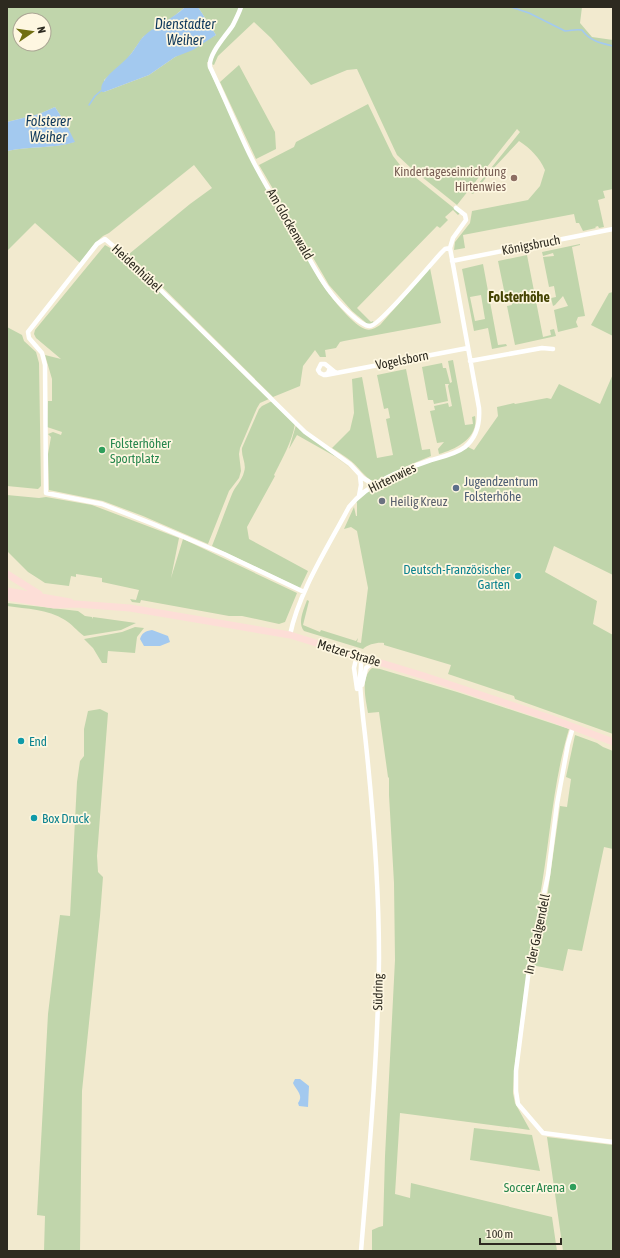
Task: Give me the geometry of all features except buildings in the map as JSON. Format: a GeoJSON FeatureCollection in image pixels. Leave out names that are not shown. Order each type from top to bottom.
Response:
{"type":"FeatureCollection","features":[{"type":"Feature","properties":{"kind":"main road"},"geometry":{"type":"LineString","coordinates":[[7,574],[44,597]]}},
{"type":"Feature","properties":{"kind":"main road","name":"Metzer Straße"},"geometry":{"type":"LineString","coordinates":[[7,591],[76,604]]}},
{"type":"Feature","properties":{"kind":"main road","name":"Metzer Straße"},"geometry":{"type":"LineString","coordinates":[[7,597],[54,605],[76,604],[130,608],[290,635],[424,676],[573,726],[613,742]]}},
{"type":"Feature","properties":{"kind":"street","name":"Am Glockenwald"},"geometry":{"type":"LineString","coordinates":[[241,7],[234,23],[212,56],[209,63],[210,67],[253,160],[319,274],[332,293],[363,324],[366,326],[372,326],[387,313],[441,253],[445,249],[450,248]]}},
{"type":"Feature","properties":{"kind":"street"},"geometry":{"type":"LineString","coordinates":[[450,248],[453,238],[466,220],[465,215],[456,208]]}},
{"type":"Feature","properties":{"kind":"street","name":"Königsbruch"},"geometry":{"type":"LineString","coordinates":[[452,261],[612,230]]}},
{"type":"Feature","properties":{"kind":"street","name":"Heidenhübel"},"geometry":{"type":"LineString","coordinates":[[304,592],[224,554],[102,504],[46,493],[45,364],[42,353],[29,338],[28,332],[97,244],[105,239],[125,256],[305,432],[350,464],[360,476],[371,483],[377,484]]}},
{"type":"Feature","properties":{"kind":"street","name":"Hirtenwies"},"geometry":{"type":"LineString","coordinates":[[290,635],[304,592],[350,507],[358,497],[377,484],[414,467],[458,452],[470,442],[476,431],[480,416],[450,248]]}},
{"type":"Feature","properties":{"kind":"street","name":"Vogelsborn"},"geometry":{"type":"LineString","coordinates":[[326,375],[468,348]]}},
{"type":"Feature","properties":{"kind":"street"},"geometry":{"type":"LineString","coordinates":[[470,361],[542,348],[553,349]]}},
{"type":"Feature","properties":{"kind":"street"},"geometry":{"type":"LineString","coordinates":[[330,368],[326,375],[320,373],[318,370],[319,366],[325,364],[328,365],[336,373]]}},
{"type":"Feature","properties":{"kind":"street"},"geometry":{"type":"LineString","coordinates":[[358,497],[361,484],[360,476]]}},
{"type":"Feature","properties":{"kind":"street","name":"Südring"},"geometry":{"type":"LineString","coordinates":[[358,656],[361,663],[361,692],[375,837],[379,957],[377,1019],[361,1251]]}},
{"type":"Feature","properties":{"kind":"street","name":"Südring"},"geometry":{"type":"LineString","coordinates":[[358,656],[354,668],[365,734]]}},
{"type":"Feature","properties":{"kind":"street","name":"Südring"},"geometry":{"type":"LineString","coordinates":[[361,692],[366,668],[374,661]]}},
{"type":"Feature","properties":{"kind":"street","name":"In der Galgendell"},"geometry":{"type":"LineString","coordinates":[[573,726],[568,744],[557,804],[548,875],[530,961],[516,1072],[516,1091],[518,1104],[543,1134],[613,1142]]}},
{"type":"Feature","properties":{"kind":"green space"},"geometry":{"type":"Polygon","coordinates":[[[7,7],[185,7],[143,37],[126,61],[104,80],[104,92],[149,75],[175,57],[216,35],[198,7],[582,7],[580,23],[592,37],[613,40],[613,189],[603,191],[605,198],[598,200],[604,227],[599,228],[598,226],[595,227],[596,228],[583,231],[579,223],[576,223],[574,214],[463,235],[465,248],[454,250],[455,242],[470,223],[472,211],[528,200],[540,186],[545,170],[534,154],[519,141],[492,170],[473,194],[471,193],[520,132],[517,129],[457,205],[397,155],[357,69],[347,70],[311,85],[271,38],[254,22],[218,56],[214,65],[207,62],[208,67],[245,148],[320,281],[340,308],[359,326],[367,330],[380,325],[430,268],[441,323],[340,342],[336,348],[325,350],[326,357],[320,357],[315,350],[303,366],[300,386],[273,397],[129,254],[212,188],[194,165],[109,233],[103,236],[95,243],[80,263],[35,223],[7,251],[7,151],[24,148],[57,146],[74,142],[66,124],[55,107],[39,114],[7,122],[7,7]]]}},
{"type":"Feature","properties":{"kind":"green space"},"geometry":{"type":"Polygon","coordinates":[[[239,65],[275,132],[276,149],[256,159],[220,82],[239,65]]]}},
{"type":"Feature","properties":{"kind":"green space"},"geometry":{"type":"Polygon","coordinates":[[[368,104],[393,156],[400,165],[460,213],[458,215],[453,210],[445,217],[448,220],[440,228],[437,226],[357,308],[371,322],[373,321],[374,323],[367,324],[352,311],[329,285],[259,165],[294,147],[296,142],[368,104]]]}},
{"type":"Feature","properties":{"kind":"green space"},"geometry":{"type":"Polygon","coordinates":[[[580,244],[572,247],[585,316],[578,317],[576,322],[578,327],[558,332],[554,310],[568,306],[563,296],[553,306],[551,298],[556,297],[554,286],[549,287],[543,257],[554,256],[553,253],[543,256],[542,252],[580,244]]]}},
{"type":"Feature","properties":{"kind":"green space"},"geometry":{"type":"Polygon","coordinates":[[[105,245],[119,253],[133,265],[269,399],[260,403],[257,408],[240,448],[239,454],[241,471],[239,478],[229,491],[208,544],[143,516],[103,501],[49,490],[48,454],[51,437],[48,434],[53,432],[61,435],[62,432],[47,427],[48,401],[52,401],[52,379],[45,355],[61,359],[36,338],[34,334],[35,330],[105,245]]]}},
{"type":"Feature","properties":{"kind":"green space"},"geometry":{"type":"Polygon","coordinates":[[[527,255],[543,337],[551,335],[550,330],[554,329],[556,336],[515,345],[507,306],[512,305],[510,295],[505,295],[498,261],[527,255]]]}},
{"type":"Feature","properties":{"kind":"green space"},"geometry":{"type":"Polygon","coordinates":[[[483,264],[498,345],[506,344],[507,346],[492,349],[488,328],[474,331],[462,269],[483,264]],[[481,295],[470,297],[475,321],[485,319],[481,295]]]}},
{"type":"Feature","properties":{"kind":"green space"},"geometry":{"type":"Polygon","coordinates":[[[613,292],[613,336],[591,325],[609,293],[613,292]]]}},
{"type":"Feature","properties":{"kind":"green space"},"geometry":{"type":"Polygon","coordinates":[[[7,327],[22,335],[24,341],[36,352],[39,363],[41,486],[38,489],[7,486],[7,327]]]}},
{"type":"Feature","properties":{"kind":"green space"},"geometry":{"type":"Polygon","coordinates":[[[453,360],[465,425],[473,424],[472,417],[475,416],[475,424],[470,436],[459,446],[439,454],[438,449],[444,442],[437,443],[430,411],[435,410],[434,406],[448,403],[449,407],[452,406],[448,386],[449,384],[445,384],[448,401],[434,404],[433,400],[428,400],[422,367],[442,363],[443,368],[446,368],[450,383],[452,382],[448,361],[453,360]]]}},
{"type":"Feature","properties":{"kind":"green space"},"geometry":{"type":"Polygon","coordinates":[[[406,369],[422,450],[430,449],[431,456],[374,482],[351,461],[332,448],[350,430],[354,413],[352,379],[362,377],[377,458],[393,455],[386,419],[390,418],[388,408],[384,409],[377,375],[406,369]]]}},
{"type":"Feature","properties":{"kind":"green space"},"geometry":{"type":"Polygon","coordinates":[[[613,374],[613,575],[554,546],[545,572],[597,601],[593,624],[613,635],[613,734],[515,699],[514,696],[448,674],[451,665],[384,645],[384,643],[373,644],[363,649],[304,631],[301,620],[307,600],[309,601],[303,625],[320,632],[321,630],[356,641],[358,638],[357,642],[361,643],[368,588],[357,531],[351,527],[344,529],[354,507],[357,516],[357,503],[355,500],[386,480],[466,446],[474,450],[498,416],[497,407],[547,398],[551,399],[559,384],[600,404],[613,374]]]}},
{"type":"Feature","properties":{"kind":"green space"},"geometry":{"type":"Polygon","coordinates":[[[272,401],[295,424],[294,431],[274,475],[275,476],[247,527],[249,539],[308,571],[300,588],[212,546],[232,494],[245,469],[242,448],[259,409],[272,401]]]}},
{"type":"Feature","properties":{"kind":"green space"},"geometry":{"type":"Polygon","coordinates":[[[296,425],[354,471],[336,457],[297,435],[289,449],[296,425]]]}},
{"type":"Feature","properties":{"kind":"green space"},"geometry":{"type":"Polygon","coordinates":[[[7,495],[39,498],[46,497],[92,505],[179,538],[171,578],[183,539],[297,593],[285,622],[279,624],[242,616],[229,616],[141,600],[140,603],[132,602],[130,599],[136,600],[139,590],[102,582],[102,578],[76,574],[76,577],[71,576],[69,586],[45,583],[28,572],[7,551],[7,495]]]}},
{"type":"Feature","properties":{"kind":"green space"},"geometry":{"type":"Polygon","coordinates":[[[7,603],[78,611],[85,616],[92,617],[92,619],[93,617],[136,623],[121,630],[84,636],[68,622],[58,616],[37,610],[7,606],[7,603]]]}},
{"type":"Feature","properties":{"kind":"green space"},"geometry":{"type":"Polygon","coordinates":[[[135,627],[144,628],[137,637],[135,653],[108,651],[107,663],[102,663],[93,648],[84,639],[122,632],[135,627]]]}},
{"type":"Feature","properties":{"kind":"green space"},"geometry":{"type":"Polygon","coordinates":[[[372,668],[380,669],[457,692],[569,729],[563,750],[555,793],[539,901],[541,901],[525,986],[514,1072],[513,1093],[515,1103],[530,1130],[400,1113],[395,1194],[410,1198],[411,1183],[552,1217],[557,1251],[372,1251],[372,1230],[383,1226],[395,960],[394,883],[389,778],[379,712],[368,713],[365,696],[366,677],[372,668]]]}},
{"type":"Feature","properties":{"kind":"green space"},"geometry":{"type":"Polygon","coordinates":[[[100,709],[108,713],[97,856],[98,872],[103,877],[82,1091],[80,1251],[44,1251],[45,1216],[37,1215],[48,1014],[60,915],[70,916],[77,782],[80,761],[84,756],[84,729],[88,711],[100,709]]]}},
{"type":"Feature","properties":{"kind":"green space"},"geometry":{"type":"Polygon","coordinates":[[[575,735],[613,751],[613,849],[604,847],[582,951],[568,949],[563,971],[531,965],[547,898],[560,806],[567,807],[571,779],[566,777],[575,735]]]}},
{"type":"Feature","properties":{"kind":"green space"},"geometry":{"type":"Polygon","coordinates":[[[474,1128],[532,1135],[540,1171],[470,1160],[474,1128]]]}},
{"type":"Feature","properties":{"kind":"green space"},"geometry":{"type":"Polygon","coordinates":[[[547,1137],[613,1145],[613,1251],[563,1251],[547,1137]]]}},
{"type":"Feature","properties":{"kind":"water","name":"Dienstadter Weiher"},"geometry":{"type":"Polygon","coordinates":[[[185,7],[198,7],[216,35],[193,50],[175,57],[149,75],[102,92],[101,87],[106,78],[126,60],[144,36],[185,7]]]}},
{"type":"Feature","properties":{"kind":"water","name":"Folsterer Weiher"},"geometry":{"type":"Polygon","coordinates":[[[55,107],[75,142],[58,146],[24,148],[7,151],[7,122],[39,114],[55,107]]]}},
{"type":"Feature","properties":{"kind":"water"},"geometry":{"type":"Polygon","coordinates":[[[152,630],[168,636],[170,642],[160,646],[144,646],[140,639],[141,637],[147,631],[152,630]]]}},
{"type":"Feature","properties":{"kind":"water"},"geometry":{"type":"Polygon","coordinates":[[[295,1079],[300,1079],[309,1086],[308,1107],[299,1106],[298,1103],[300,1100],[300,1095],[293,1083],[295,1079]]]}},
{"type":"Feature","properties":{"kind":"waterway"},"geometry":{"type":"LineString","coordinates":[[511,7],[529,13],[565,31],[582,30],[588,37],[600,43],[613,46]]}},
{"type":"Feature","properties":{"kind":"waterway"},"geometry":{"type":"LineString","coordinates":[[89,105],[95,96],[102,90]]}},
{"type":"Feature","properties":{"kind":"place","name":"Kindertageseinrichtung Hirtenwies"},"geometry":{"type":"Point","coordinates":[514,178]}},
{"type":"Feature","properties":{"kind":"place","name":"Folsterhöher Sportplatz"},"geometry":{"type":"Point","coordinates":[102,450]}},
{"type":"Feature","properties":{"kind":"place","name":"Jugendzentrum Folsterhöhe"},"geometry":{"type":"Point","coordinates":[456,488]}},
{"type":"Feature","properties":{"kind":"place","name":"Heilig Kreuz"},"geometry":{"type":"Point","coordinates":[382,501]}},
{"type":"Feature","properties":{"kind":"place","name":"Deutsch-Französischer Garten"},"geometry":{"type":"Point","coordinates":[518,576]}},
{"type":"Feature","properties":{"kind":"place","name":"End"},"geometry":{"type":"Point","coordinates":[21,741]}},
{"type":"Feature","properties":{"kind":"place","name":"Box Druck"},"geometry":{"type":"Point","coordinates":[34,818]}},
{"type":"Feature","properties":{"kind":"place","name":"Soccer Arena"},"geometry":{"type":"Point","coordinates":[573,1187]}},
{"type":"Feature","properties":{"kind":"district","name":"Folsterhöhe"},"geometry":{"type":"Point","coordinates":[519,297]}}]}
